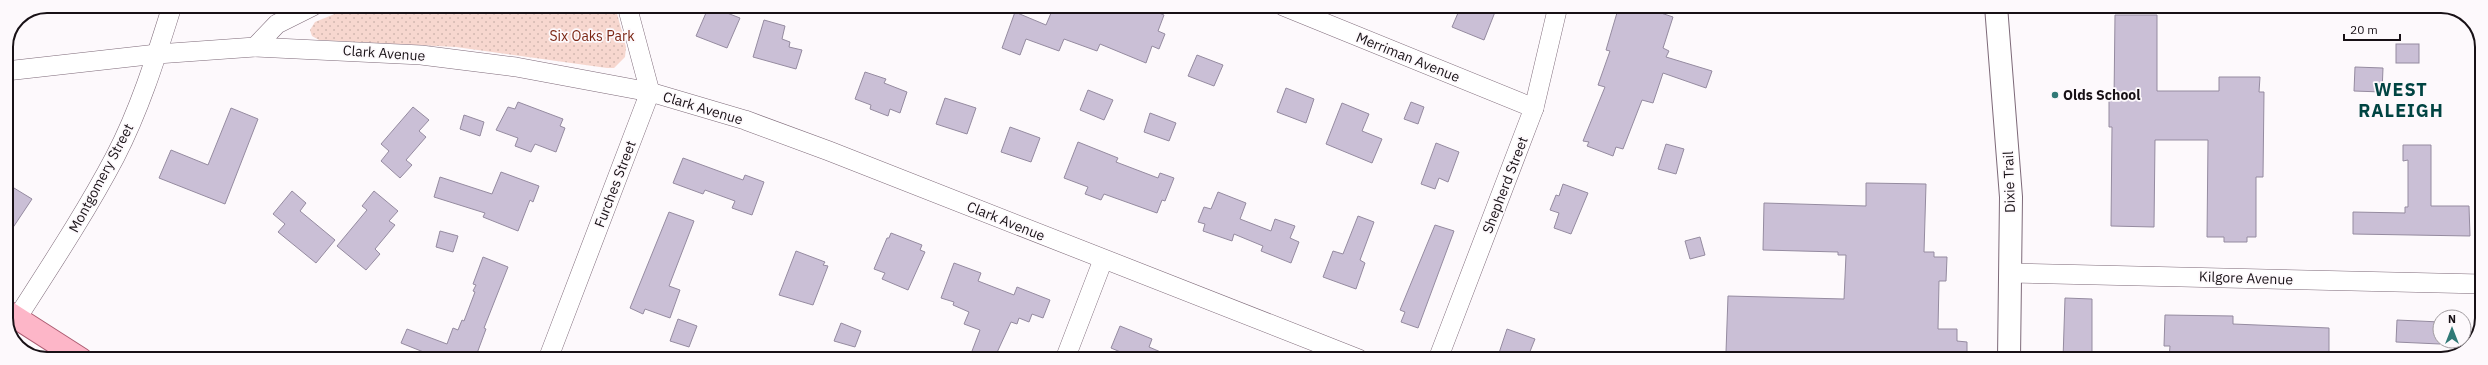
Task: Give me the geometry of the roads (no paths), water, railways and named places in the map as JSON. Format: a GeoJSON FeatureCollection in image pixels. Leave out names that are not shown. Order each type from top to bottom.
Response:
{"type":"FeatureCollection","features":[{"type":"Feature","properties":{"kind":"main road","name":"Dixie Trail"},"geometry":{"type":"LineString","coordinates":[[1997,13],[2011,197],[2008,352]]}},
{"type":"Feature","properties":{"kind":"main road"},"geometry":{"type":"LineString","coordinates":[[13,315],[70,352]]}},
{"type":"Feature","properties":{"kind":"street","name":"Montgomery Street"},"geometry":{"type":"LineString","coordinates":[[13,313],[68,239],[115,156],[146,88],[170,13]]}},
{"type":"Feature","properties":{"kind":"street"},"geometry":{"type":"LineString","coordinates":[[255,46],[277,24],[299,13]]}},
{"type":"Feature","properties":{"kind":"street"},"geometry":{"type":"LineString","coordinates":[[629,13],[650,92]]}},
{"type":"Feature","properties":{"kind":"street","name":"Merriman Avenue"},"geometry":{"type":"LineString","coordinates":[[1300,13],[1534,108]]}},
{"type":"Feature","properties":{"kind":"street","name":"Shepherd Street"},"geometry":{"type":"LineString","coordinates":[[1441,352],[1534,108],[1556,13]]}},
{"type":"Feature","properties":{"kind":"street","name":"Clark Avenue"},"geometry":{"type":"LineString","coordinates":[[13,70],[157,54],[255,46],[421,55],[516,67],[650,92],[745,120],[829,150],[1103,260],[1341,352]]}},
{"type":"Feature","properties":{"kind":"street","name":"Furches Street"},"geometry":{"type":"LineString","coordinates":[[551,352],[650,92]]}},
{"type":"Feature","properties":{"kind":"street"},"geometry":{"type":"LineString","coordinates":[[1068,352],[1103,260]]}},
{"type":"Feature","properties":{"kind":"street","name":"Kilgore Avenue"},"geometry":{"type":"LineString","coordinates":[[2010,273],[2475,284]]}},
{"type":"Feature","properties":{"kind":"place","name":"Olds School"},"geometry":{"type":"Point","coordinates":[2055,95]}},
{"type":"Feature","properties":{"kind":"district","name":"WEST RALEIGH"},"geometry":{"type":"Point","coordinates":[2401,99]}},
{"type":"Feature","properties":{"kind":"park label","name":"Six Oaks Park"},"geometry":{"type":"Point","coordinates":[592,36]}}]}
